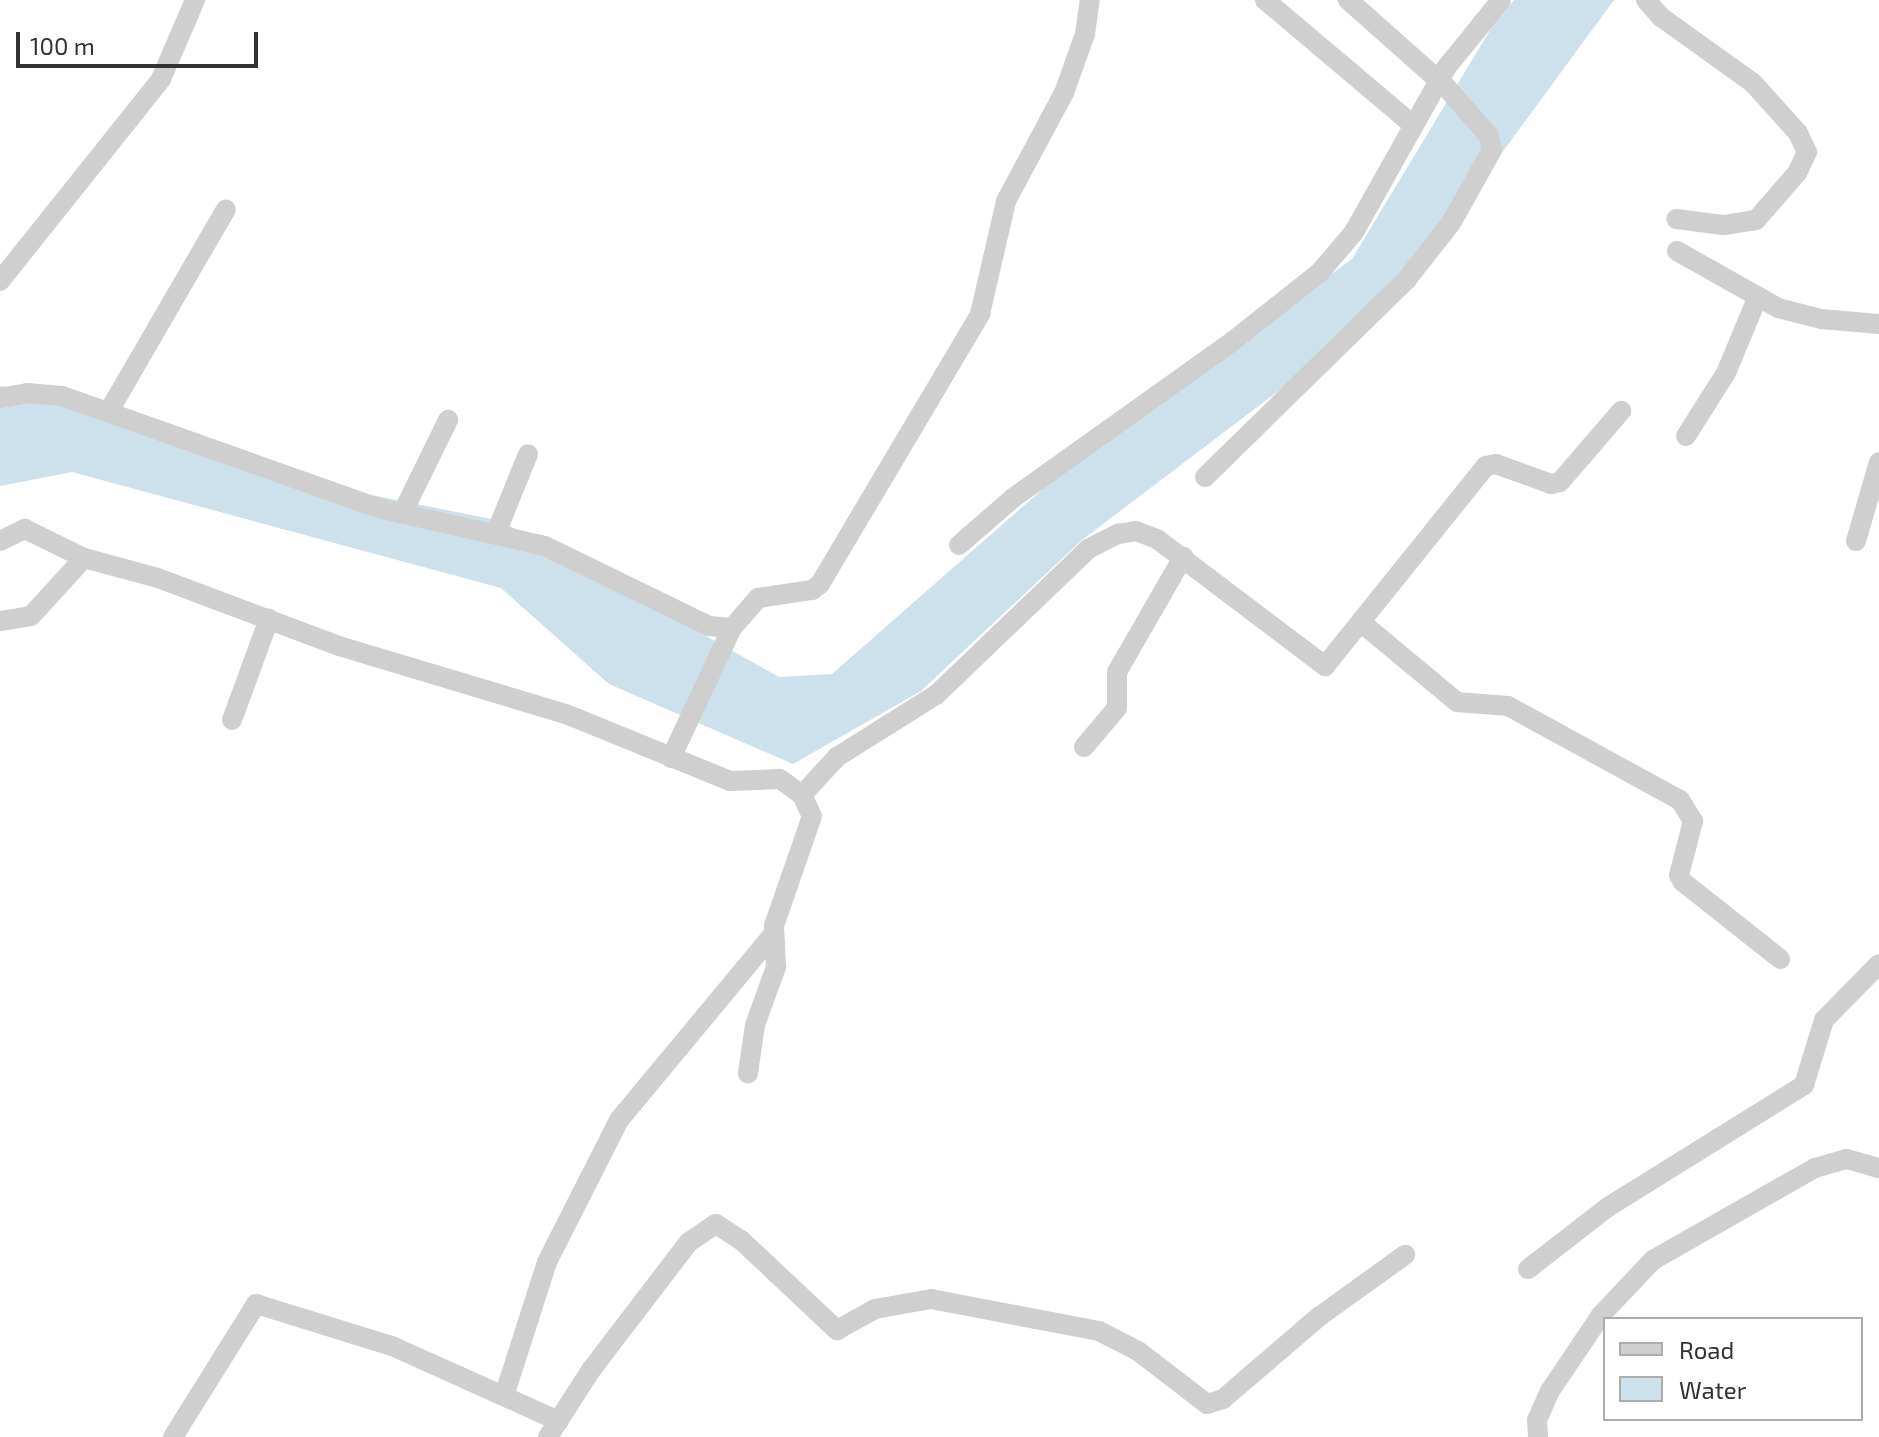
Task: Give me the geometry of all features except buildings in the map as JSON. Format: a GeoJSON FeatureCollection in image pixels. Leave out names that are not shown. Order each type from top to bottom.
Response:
{"type":"FeatureCollection","features":[{"type":"Feature","properties":{"kind":"street"},"geometry":{"type":"LineString","coordinates":[[0,281],[161,79],[195,0]]}},
{"type":"Feature","properties":{"kind":"street"},"geometry":{"type":"LineString","coordinates":[[671,758],[724,654],[732,628],[758,598],[812,590],[820,584],[980,314],[1006,201],[1064,93],[1085,34],[1090,0]]}},
{"type":"Feature","properties":{"kind":"street"},"geometry":{"type":"LineString","coordinates":[[1265,0],[1413,125]]}},
{"type":"Feature","properties":{"kind":"street"},"geometry":{"type":"LineString","coordinates":[[1205,477],[1407,279],[1451,223],[1487,165],[1489,136],[1442,83],[1348,0]]}},
{"type":"Feature","properties":{"kind":"street"},"geometry":{"type":"LineString","coordinates":[[959,545],[1013,498],[1233,341],[1320,272],[1354,232],[1413,125],[1501,0]]}},
{"type":"Feature","properties":{"kind":"street"},"geometry":{"type":"LineString","coordinates":[[1646,0],[1661,17],[1753,83],[1798,133],[1807,152],[1797,173],[1756,220],[1723,225],[1676,219]]}},
{"type":"Feature","properties":{"kind":"street"},"geometry":{"type":"LineString","coordinates":[[109,411],[226,209]]}},
{"type":"Feature","properties":{"kind":"street"},"geometry":{"type":"LineString","coordinates":[[1677,251],[1758,296],[1807,316],[1879,324]]}},
{"type":"Feature","properties":{"kind":"street"},"geometry":{"type":"LineString","coordinates":[[1686,436],[1726,373],[1758,296]]}},
{"type":"Feature","properties":{"kind":"street"},"geometry":{"type":"LineString","coordinates":[[0,398],[46,393],[109,411],[402,514],[496,533],[570,556],[709,626],[732,628]]}},
{"type":"Feature","properties":{"kind":"street"},"geometry":{"type":"LineString","coordinates":[[802,795],[837,757],[936,695],[1103,539],[1144,533],[1183,557],[1319,665],[1331,662],[1486,466],[1496,464],[1551,484],[1560,482],[1621,411]]}},
{"type":"Feature","properties":{"kind":"street"},"geometry":{"type":"LineString","coordinates":[[402,514],[448,420]]}},
{"type":"Feature","properties":{"kind":"street"},"geometry":{"type":"LineString","coordinates":[[496,533],[528,454]]}},
{"type":"Feature","properties":{"kind":"street"},"geometry":{"type":"LineString","coordinates":[[1856,541],[1879,462]]}},
{"type":"Feature","properties":{"kind":"street"},"geometry":{"type":"LineString","coordinates":[[0,541],[25,529],[84,558],[158,578],[269,619],[566,714],[730,781],[780,779],[802,795],[812,816],[810,832],[771,937],[619,1120],[547,1262],[505,1393]]}},
{"type":"Feature","properties":{"kind":"street"},"geometry":{"type":"LineString","coordinates":[[1084,747],[1117,708],[1117,672],[1183,557]]}},
{"type":"Feature","properties":{"kind":"street"},"geometry":{"type":"LineString","coordinates":[[0,621],[31,616],[84,558]]}},
{"type":"Feature","properties":{"kind":"street"},"geometry":{"type":"LineString","coordinates":[[232,720],[269,619]]}},
{"type":"Feature","properties":{"kind":"street"},"geometry":{"type":"LineString","coordinates":[[1363,624],[1457,702],[1508,706],[1680,800],[1693,821],[1679,875],[1683,882],[1780,959]]}},
{"type":"Feature","properties":{"kind":"street"},"geometry":{"type":"LineString","coordinates":[[748,1073],[755,1025],[776,967],[771,937]]}},
{"type":"Feature","properties":{"kind":"street"},"geometry":{"type":"LineString","coordinates":[[1528,1269],[1608,1207],[1804,1085],[1824,1020],[1879,964]]}},
{"type":"Feature","properties":{"kind":"street"},"geometry":{"type":"LineString","coordinates":[[1538,1437],[1537,1420],[1550,1391],[1601,1315],[1653,1260],[1815,1168],[1847,1159],[1879,1168]]}},
{"type":"Feature","properties":{"kind":"street"},"geometry":{"type":"LineString","coordinates":[[173,1437],[256,1304],[392,1346],[505,1393],[554,1429],[591,1370],[689,1242],[716,1224],[741,1240],[837,1330],[875,1309],[931,1299],[1099,1331],[1138,1351],[1207,1404],[1223,1399],[1320,1316],[1405,1255]]}},
{"type":"Feature","properties":{"kind":"water"},"geometry":{"type":"Polygon","coordinates":[[[1514,0],[1614,0],[1400,292],[1373,319],[1082,540],[921,691],[793,764],[609,684],[501,588],[72,472],[0,486],[0,386],[79,393],[352,491],[501,521],[779,677],[832,674],[1069,466],[1352,259],[1492,27],[1514,0]]]}}]}
